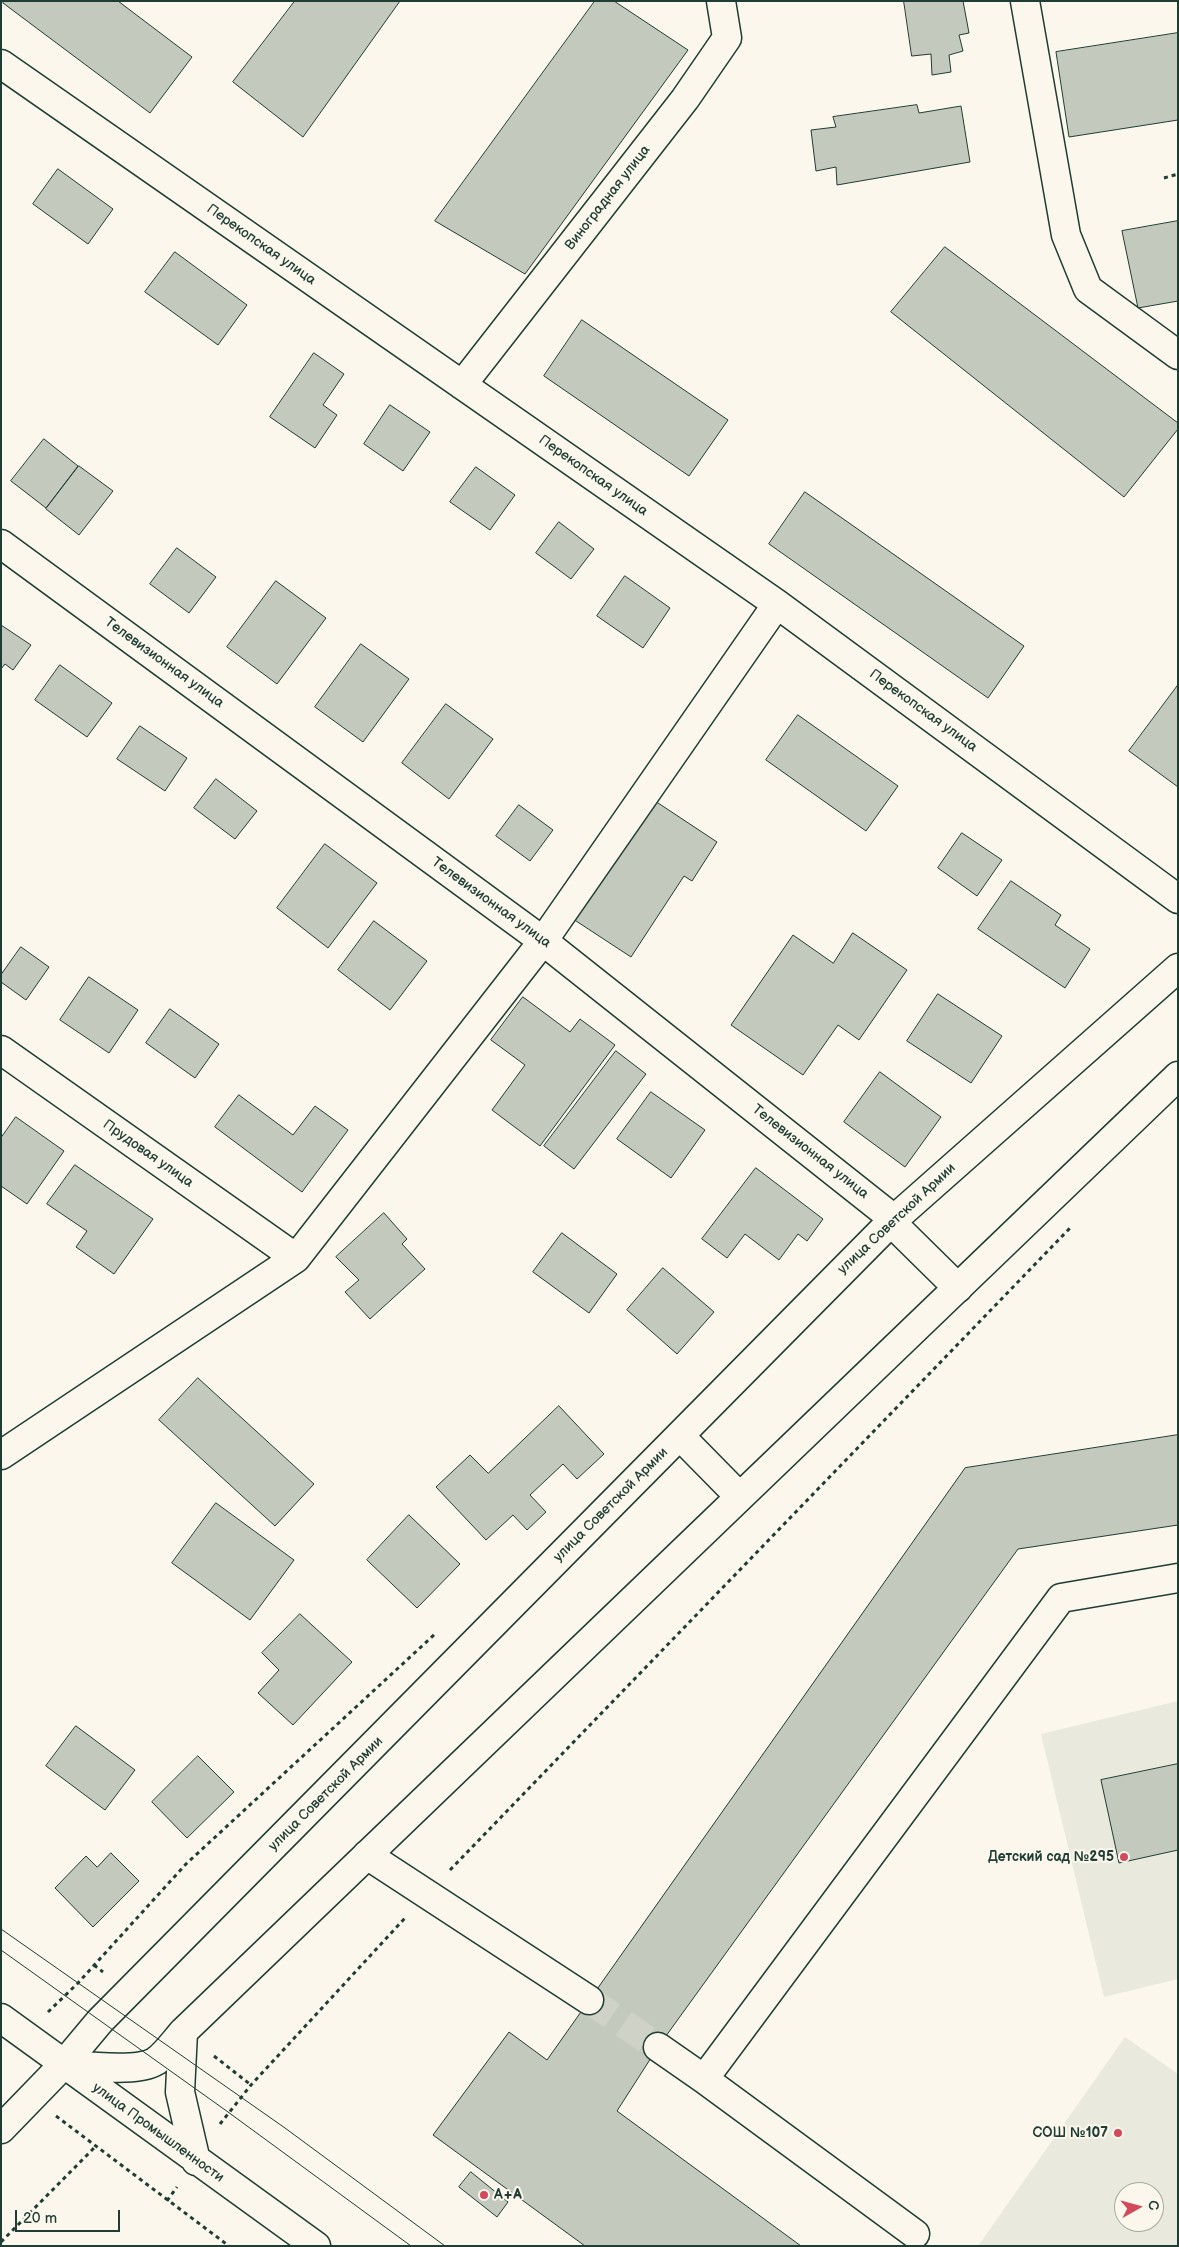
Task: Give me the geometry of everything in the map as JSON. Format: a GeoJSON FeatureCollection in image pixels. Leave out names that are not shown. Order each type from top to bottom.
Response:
{"type":"FeatureCollection","features":[{"type":"Feature","properties":{"kind":"street","name":"Виноградная улица"},"geometry":{"type":"LineString","coordinates":[[462,384],[685,100],[727,38],[721,1]]}},
{"type":"Feature","properties":{"kind":"street"},"geometry":{"type":"LineString","coordinates":[[1025,1],[1066,236],[1088,289],[1178,355]]}},
{"type":"Feature","properties":{"kind":"street","name":"Перекопская улица"},"geometry":{"type":"LineString","coordinates":[[1,64],[777,604],[1178,899]]}},
{"type":"Feature","properties":{"kind":"street","name":"Телевизионная улица"},"geometry":{"type":"LineString","coordinates":[[1,544],[543,941],[885,1212],[891,1222],[958,1288]]}},
{"type":"Feature","properties":{"kind":"street"},"geometry":{"type":"LineString","coordinates":[[1,1455],[296,1258],[543,941],[777,604]]}},
{"type":"Feature","properties":{"kind":"street","name":"улица Советской Армии"},"geometry":{"type":"LineString","coordinates":[[1,2129],[64,2064],[100,2022],[891,1222],[1178,968]]}},
{"type":"Feature","properties":{"kind":"street","name":"Прудовая улица"},"geometry":{"type":"LineString","coordinates":[[1,1050],[296,1258]]}},
{"type":"Feature","properties":{"kind":"street"},"geometry":{"type":"LineString","coordinates":[[64,2064],[113,2068],[131,2067],[156,2061],[183,2032],[739,1496],[1178,1076]]}},
{"type":"Feature","properties":{"kind":"street"},"geometry":{"type":"LineString","coordinates":[[680,1436],[739,1496]]}},
{"type":"Feature","properties":{"kind":"street"},"geometry":{"type":"LineString","coordinates":[[704,2080],[1061,1598],[1178,1578]]}},
{"type":"Feature","properties":{"kind":"street"},"geometry":{"type":"LineString","coordinates":[[367,1855],[589,2000]]}},
{"type":"Feature","properties":{"kind":"street","name":"улица Промышленности"},"geometry":{"type":"LineString","coordinates":[[1,2018],[316,2246]]}},
{"type":"Feature","properties":{"kind":"street"},"geometry":{"type":"LineString","coordinates":[[183,2032],[180,2092],[196,2160]]}},
{"type":"Feature","properties":{"kind":"street"},"geometry":{"type":"LineString","coordinates":[[658,2047],[915,2234]]}},
{"type":"Feature","properties":{"kind":"path"},"geometry":{"type":"LineString","coordinates":[[1164,178],[1178,174]]}},
{"type":"Feature","properties":{"kind":"path"},"geometry":{"type":"LineString","coordinates":[[167,2201],[228,2112],[251,2084],[427,1894],[1074,1223]]}},
{"type":"Feature","properties":{"kind":"path"},"geometry":{"type":"LineString","coordinates":[[32,2098],[167,2201],[230,2246]]}},
{"type":"Feature","properties":{"kind":"path"},"geometry":{"type":"LineString","coordinates":[[1,2242],[96,2146]]}},
{"type":"Feature","properties":{"kind":"shaded area","name":"Детский сад №295"},"geometry":{"type":"Polygon","coordinates":[[[1178,1701],[1178,1979],[1104,1997],[1041,1734],[1178,1701]]]}},
{"type":"Feature","properties":{"kind":"shaded area","name":"СОШ №107"},"geometry":{"type":"Polygon","coordinates":[[[1125,2037],[1178,2074],[1178,2246],[978,2246],[1125,2037]]]}},
{"type":"Feature","properties":{"kind":"building"},"geometry":{"type":"Polygon","coordinates":[[[5,1],[118,1],[192,57],[150,113],[3,3],[5,1]]]}},
{"type":"Feature","properties":{"kind":"building"},"geometry":{"type":"Polygon","coordinates":[[[295,1],[400,1],[303,137],[233,82],[295,1]]]}},
{"type":"Feature","properties":{"kind":"building"},"geometry":{"type":"Polygon","coordinates":[[[595,1],[614,1],[688,50],[525,274],[435,221],[595,1]]]}},
{"type":"Feature","properties":{"kind":"building"},"geometry":{"type":"Polygon","coordinates":[[[904,1],[963,1],[969,33],[959,35],[963,51],[949,55],[951,72],[932,75],[931,54],[912,56],[904,1]]]}},
{"type":"Feature","properties":{"kind":"building"},"geometry":{"type":"Polygon","coordinates":[[[1178,33],[1178,120],[1069,137],[1056,52],[1178,33]]]}},
{"type":"Feature","properties":{"kind":"building"},"geometry":{"type":"Polygon","coordinates":[[[917,105],[919,113],[961,106],[970,162],[837,185],[836,167],[816,171],[811,130],[836,127],[833,117],[917,105]]]}},
{"type":"Feature","properties":{"kind":"building"},"geometry":{"type":"Polygon","coordinates":[[[58,169],[113,209],[88,244],[33,204],[58,169]]]}},
{"type":"Feature","properties":{"kind":"building"},"geometry":{"type":"Polygon","coordinates":[[[1178,221],[1178,301],[1138,308],[1122,231],[1178,221]]]}},
{"type":"Feature","properties":{"kind":"building"},"geometry":{"type":"Polygon","coordinates":[[[945,247],[1178,423],[1178,429],[1124,497],[891,312],[945,247]]]}},
{"type":"Feature","properties":{"kind":"building"},"geometry":{"type":"Polygon","coordinates":[[[175,252],[247,305],[218,345],[145,292],[175,252]]]}},
{"type":"Feature","properties":{"kind":"building"},"geometry":{"type":"Polygon","coordinates":[[[582,320],[728,420],[689,476],[544,376],[582,320]]]}},
{"type":"Feature","properties":{"kind":"building"},"geometry":{"type":"Polygon","coordinates":[[[314,353],[344,374],[323,405],[337,415],[315,448],[270,417],[314,353]]]}},
{"type":"Feature","properties":{"kind":"building"},"geometry":{"type":"Polygon","coordinates":[[[390,405],[430,432],[403,471],[364,444],[390,405]]]}},
{"type":"Feature","properties":{"kind":"building"},"geometry":{"type":"Polygon","coordinates":[[[44,439],[78,466],[46,508],[11,481],[44,439]]]}},
{"type":"Feature","properties":{"kind":"building"},"geometry":{"type":"Polygon","coordinates":[[[79,466],[113,491],[79,535],[46,509],[79,466]]]}},
{"type":"Feature","properties":{"kind":"building"},"geometry":{"type":"Polygon","coordinates":[[[476,467],[515,495],[490,530],[450,502],[476,467]]]}},
{"type":"Feature","properties":{"kind":"building"},"geometry":{"type":"Polygon","coordinates":[[[805,492],[1024,646],[988,698],[769,544],[805,492]]]}},
{"type":"Feature","properties":{"kind":"building"},"geometry":{"type":"Polygon","coordinates":[[[559,522],[594,549],[571,579],[536,553],[559,522]]]}},
{"type":"Feature","properties":{"kind":"building"},"geometry":{"type":"Polygon","coordinates":[[[177,548],[216,577],[189,613],[150,584],[177,548]]]}},
{"type":"Feature","properties":{"kind":"building"},"geometry":{"type":"Polygon","coordinates":[[[625,576],[670,608],[643,648],[597,616],[625,576]]]}},
{"type":"Feature","properties":{"kind":"building"},"geometry":{"type":"Polygon","coordinates":[[[276,581],[326,618],[277,684],[227,647],[276,581]]]}},
{"type":"Feature","properties":{"kind":"building"},"geometry":{"type":"Polygon","coordinates":[[[1,625],[31,645],[13,670],[5,664],[1,669],[1,625]]]}},
{"type":"Feature","properties":{"kind":"building"},"geometry":{"type":"Polygon","coordinates":[[[361,644],[409,679],[363,742],[315,707],[361,644]]]}},
{"type":"Feature","properties":{"kind":"building"},"geometry":{"type":"Polygon","coordinates":[[[60,665],[112,703],[87,737],[35,700],[60,665]]]}},
{"type":"Feature","properties":{"kind":"building"},"geometry":{"type":"Polygon","coordinates":[[[1178,685],[1178,787],[1129,751],[1178,685]]]}},
{"type":"Feature","properties":{"kind":"building"},"geometry":{"type":"Polygon","coordinates":[[[446,704],[493,739],[449,799],[402,763],[446,704]]]}},
{"type":"Feature","properties":{"kind":"building"},"geometry":{"type":"Polygon","coordinates":[[[798,715],[898,786],[866,831],[766,760],[798,715]]]}},
{"type":"Feature","properties":{"kind":"building"},"geometry":{"type":"Polygon","coordinates":[[[140,726],[187,758],[165,791],[117,759],[140,726]]]}},
{"type":"Feature","properties":{"kind":"building"},"geometry":{"type":"Polygon","coordinates":[[[216,779],[257,811],[235,839],[194,808],[216,779]]]}},
{"type":"Feature","properties":{"kind":"building"},"geometry":{"type":"Polygon","coordinates":[[[649,797],[717,842],[692,881],[684,876],[631,957],[570,917],[649,797]]]}},
{"type":"Feature","properties":{"kind":"building"},"geometry":{"type":"Polygon","coordinates":[[[519,805],[553,830],[530,861],[496,836],[519,805]]]}},
{"type":"Feature","properties":{"kind":"building"},"geometry":{"type":"Polygon","coordinates":[[[962,833],[1002,860],[977,896],[938,868],[962,833]]]}},
{"type":"Feature","properties":{"kind":"building"},"geometry":{"type":"Polygon","coordinates":[[[325,844],[377,883],[328,948],[277,908],[325,844]]]}},
{"type":"Feature","properties":{"kind":"building"},"geometry":{"type":"Polygon","coordinates":[[[1011,881],[1061,915],[1055,925],[1090,949],[1065,988],[978,929],[1011,881]]]}},
{"type":"Feature","properties":{"kind":"building"},"geometry":{"type":"Polygon","coordinates":[[[374,921],[427,961],[390,1010],[338,970],[374,921]]]}},
{"type":"Feature","properties":{"kind":"building"},"geometry":{"type":"Polygon","coordinates":[[[853,933],[907,970],[859,1040],[838,1025],[803,1075],[731,1025],[793,935],[833,963],[853,933]]]}},
{"type":"Feature","properties":{"kind":"building"},"geometry":{"type":"Polygon","coordinates":[[[21,947],[49,967],[26,1000],[1,982],[1,975],[21,947]]]}},
{"type":"Feature","properties":{"kind":"building"},"geometry":{"type":"Polygon","coordinates":[[[89,977],[138,1010],[109,1053],[60,1020],[89,977]]]}},
{"type":"Feature","properties":{"kind":"building"},"geometry":{"type":"Polygon","coordinates":[[[938,994],[1002,1036],[971,1083],[907,1041],[938,994]]]}},
{"type":"Feature","properties":{"kind":"building"},"geometry":{"type":"Polygon","coordinates":[[[523,997],[570,1032],[580,1019],[615,1045],[540,1146],[492,1110],[525,1065],[491,1040],[523,997]]]}},
{"type":"Feature","properties":{"kind":"building"},"geometry":{"type":"Polygon","coordinates":[[[170,1009],[219,1044],[195,1078],[146,1043],[170,1009]]]}},
{"type":"Feature","properties":{"kind":"building"},"geometry":{"type":"Polygon","coordinates":[[[616,1051],[646,1074],[574,1169],[544,1146],[616,1051]]]}},
{"type":"Feature","properties":{"kind":"building"},"geometry":{"type":"Polygon","coordinates":[[[880,1072],[941,1117],[905,1167],[844,1122],[880,1072]]]}},
{"type":"Feature","properties":{"kind":"building"},"geometry":{"type":"Polygon","coordinates":[[[651,1092],[705,1130],[671,1178],[617,1139],[651,1092]]]}},
{"type":"Feature","properties":{"kind":"building"},"geometry":{"type":"Polygon","coordinates":[[[239,1095],[293,1135],[315,1106],[348,1130],[302,1192],[215,1127],[239,1095]]]}},
{"type":"Feature","properties":{"kind":"building"},"geometry":{"type":"Polygon","coordinates":[[[16,1117],[64,1151],[27,1204],[1,1186],[1,1138],[16,1117]]]}},
{"type":"Feature","properties":{"kind":"building"},"geometry":{"type":"Polygon","coordinates":[[[75,1165],[153,1219],[114,1274],[76,1247],[87,1231],[47,1204],[75,1165]]]}},
{"type":"Feature","properties":{"kind":"building"},"geometry":{"type":"Polygon","coordinates":[[[756,1168],[823,1219],[807,1241],[798,1234],[779,1260],[745,1234],[727,1258],[702,1239],[756,1168]]]}},
{"type":"Feature","properties":{"kind":"building"},"geometry":{"type":"Polygon","coordinates":[[[384,1213],[407,1239],[402,1244],[425,1269],[370,1319],[345,1292],[359,1280],[336,1257],[384,1213]]]}},
{"type":"Feature","properties":{"kind":"building"},"geometry":{"type":"Polygon","coordinates":[[[562,1233],[617,1274],[589,1313],[533,1272],[562,1233]]]}},
{"type":"Feature","properties":{"kind":"building"},"geometry":{"type":"Polygon","coordinates":[[[663,1268],[714,1312],[677,1354],[627,1310],[663,1268]]]}},
{"type":"Feature","properties":{"kind":"building"},"geometry":{"type":"Polygon","coordinates":[[[198,1378],[314,1484],[275,1526],[159,1420],[198,1378]]]}},
{"type":"Feature","properties":{"kind":"building"},"geometry":{"type":"Polygon","coordinates":[[[559,1406],[604,1454],[577,1479],[563,1464],[530,1495],[546,1512],[527,1530],[513,1515],[486,1540],[436,1487],[470,1455],[488,1473],[559,1406]]]}},
{"type":"Feature","properties":{"kind":"building"},"geometry":{"type":"Polygon","coordinates":[[[1178,1435],[1178,1525],[1018,1549],[658,2047],[617,2111],[801,2246],[585,2246],[433,2135],[509,2032],[547,2060],[965,1468],[1178,1435]]]}},
{"type":"Feature","properties":{"kind":"building"},"geometry":{"type":"Polygon","coordinates":[[[216,1503],[294,1560],[250,1620],[172,1563],[216,1503]]]}},
{"type":"Feature","properties":{"kind":"building"},"geometry":{"type":"Polygon","coordinates":[[[409,1515],[460,1564],[417,1608],[367,1560],[409,1515]]]}},
{"type":"Feature","properties":{"kind":"building"},"geometry":{"type":"Polygon","coordinates":[[[300,1614],[352,1662],[293,1725],[258,1693],[279,1670],[262,1653],[300,1614]]]}},
{"type":"Feature","properties":{"kind":"building"},"geometry":{"type":"Polygon","coordinates":[[[76,1726],[135,1770],[105,1810],[46,1766],[76,1726]]]}},
{"type":"Feature","properties":{"kind":"building"},"geometry":{"type":"Polygon","coordinates":[[[198,1756],[234,1792],[187,1838],[152,1802],[198,1756]]]}},
{"type":"Feature","properties":{"kind":"building"},"geometry":{"type":"Polygon","coordinates":[[[1178,1764],[1178,1850],[1119,1863],[1101,1780],[1178,1764]]]}},
{"type":"Feature","properties":{"kind":"building"},"geometry":{"type":"Polygon","coordinates":[[[111,1853],[139,1881],[93,1927],[55,1888],[86,1856],[97,1867],[111,1853]]]}},
{"type":"Feature","properties":{"kind":"building","name":"А+A"},"geometry":{"type":"Polygon","coordinates":[[[471,2172],[508,2202],[497,2217],[459,2187],[471,2172]]]}},
{"type":"Feature","properties":{"kind":"tunnel"},"geometry":{"type":"LineString","coordinates":[[589,2000],[658,2047]]}},
{"type":"Feature","properties":{"kind":"tram line"},"geometry":{"type":"LineString","coordinates":[[1,1929],[285,2128],[445,2246]]}},
{"type":"Feature","properties":{"kind":"tram line"},"geometry":{"type":"LineString","coordinates":[[1,1950],[228,2112],[411,2246]]}},
{"type":"Feature","properties":{"kind":"place","name":"Детский сад №295"},"geometry":{"type":"Point","coordinates":[1124,1857]}},
{"type":"Feature","properties":{"kind":"place","name":"СОШ №107"},"geometry":{"type":"Point","coordinates":[1118,2133]}},
{"type":"Feature","properties":{"kind":"place","name":"А+A"},"geometry":{"type":"Point","coordinates":[484,2195]}}]}
